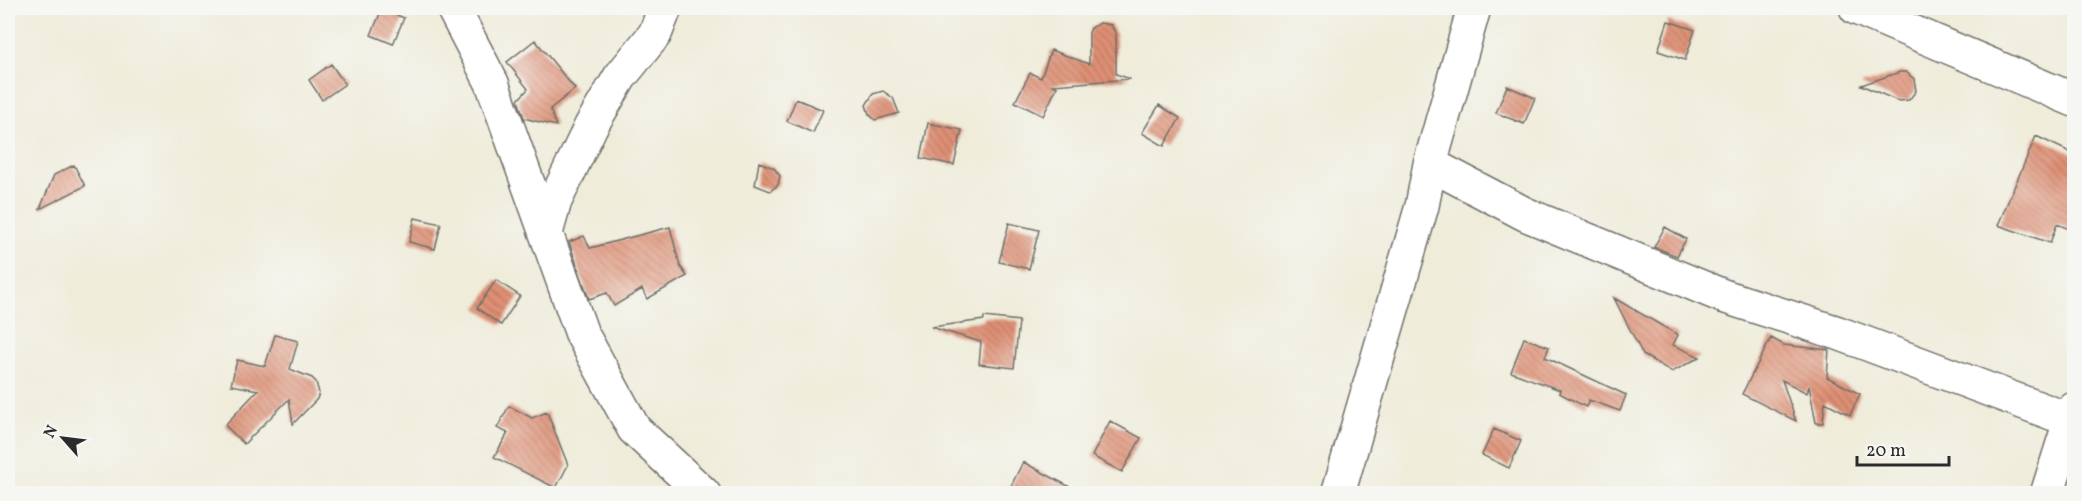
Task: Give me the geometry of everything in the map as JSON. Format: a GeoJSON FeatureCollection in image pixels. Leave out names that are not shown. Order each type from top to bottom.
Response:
{"type":"FeatureCollection","features":[{"type":"Feature","properties":{"kind":"street"},"geometry":{"type":"LineString","coordinates":[[453,8],[492,83],[582,334],[634,429],[704,494]]}},
{"type":"Feature","properties":{"kind":"street"},"geometry":{"type":"LineString","coordinates":[[546,233],[555,201],[591,126],[620,76],[655,34],[665,8]]}},
{"type":"Feature","properties":{"kind":"street"},"geometry":{"type":"LineString","coordinates":[[1338,494],[1422,206],[1430,164],[1474,8]]}},
{"type":"Feature","properties":{"kind":"street"},"geometry":{"type":"LineString","coordinates":[[1856,8],[2074,100]]}},
{"type":"Feature","properties":{"kind":"street"},"geometry":{"type":"LineString","coordinates":[[1430,164],[1524,214],[1723,296],[1838,333],[2072,415],[2047,494]]}},
{"type":"Feature","properties":{"kind":"building"},"geometry":{"type":"Polygon","coordinates":[[[382,9],[404,18],[393,44],[371,35],[382,9]]]}},
{"type":"Feature","properties":{"kind":"building"},"geometry":{"type":"Polygon","coordinates":[[[1668,21],[1695,30],[1685,60],[1658,51],[1668,21]]]}},
{"type":"Feature","properties":{"kind":"building"},"geometry":{"type":"Polygon","coordinates":[[[1100,23],[1111,25],[1116,34],[1116,74],[1130,79],[1053,85],[1057,87],[1043,116],[1015,102],[1030,73],[1041,78],[1051,50],[1089,64],[1089,33],[1091,28],[1100,23]]]}},
{"type":"Feature","properties":{"kind":"building"},"geometry":{"type":"Polygon","coordinates":[[[535,40],[575,89],[550,109],[556,126],[524,118],[518,100],[528,89],[507,62],[535,40]]]}},
{"type":"Feature","properties":{"kind":"building"},"geometry":{"type":"Polygon","coordinates":[[[331,64],[345,84],[322,100],[309,80],[331,64]]]}},
{"type":"Feature","properties":{"kind":"building"},"geometry":{"type":"Polygon","coordinates":[[[1906,72],[1914,79],[1916,91],[1909,100],[1898,101],[1861,85],[1906,72]]]}},
{"type":"Feature","properties":{"kind":"building"},"geometry":{"type":"Polygon","coordinates":[[[1507,86],[1535,98],[1524,124],[1496,113],[1507,86]]]}},
{"type":"Feature","properties":{"kind":"building"},"geometry":{"type":"Polygon","coordinates":[[[883,91],[893,98],[899,113],[875,120],[869,114],[866,105],[873,94],[883,91]]]}},
{"type":"Feature","properties":{"kind":"building"},"geometry":{"type":"Polygon","coordinates":[[[796,99],[823,110],[813,133],[787,121],[796,99]]]}},
{"type":"Feature","properties":{"kind":"building"},"geometry":{"type":"Polygon","coordinates":[[[1159,105],[1180,118],[1164,146],[1142,133],[1159,105]]]}},
{"type":"Feature","properties":{"kind":"building"},"geometry":{"type":"Polygon","coordinates":[[[928,123],[962,130],[954,165],[921,158],[928,123]]]}},
{"type":"Feature","properties":{"kind":"building"},"geometry":{"type":"Polygon","coordinates":[[[2036,136],[2074,154],[2074,231],[2057,224],[2050,243],[1998,225],[2036,136]]]}},
{"type":"Feature","properties":{"kind":"building"},"geometry":{"type":"Polygon","coordinates":[[[759,162],[774,168],[780,176],[778,185],[770,191],[755,185],[759,162]]]}},
{"type":"Feature","properties":{"kind":"building"},"geometry":{"type":"Polygon","coordinates":[[[74,165],[85,186],[40,209],[54,175],[74,165]]]}},
{"type":"Feature","properties":{"kind":"building"},"geometry":{"type":"Polygon","coordinates":[[[415,218],[441,224],[435,249],[409,242],[415,218]]]}},
{"type":"Feature","properties":{"kind":"building"},"geometry":{"type":"Polygon","coordinates":[[[1009,223],[1039,230],[1029,269],[999,262],[1009,223]]]}},
{"type":"Feature","properties":{"kind":"building"},"geometry":{"type":"Polygon","coordinates":[[[670,227],[680,266],[687,276],[647,299],[642,289],[614,306],[607,293],[589,299],[569,242],[584,236],[590,248],[670,227]]]}},
{"type":"Feature","properties":{"kind":"building"},"geometry":{"type":"Polygon","coordinates":[[[1665,227],[1686,239],[1677,256],[1654,247],[1665,227]]]}},
{"type":"Feature","properties":{"kind":"building"},"geometry":{"type":"Polygon","coordinates":[[[496,280],[520,296],[501,325],[477,308],[496,280]]]}},
{"type":"Feature","properties":{"kind":"building"},"geometry":{"type":"Polygon","coordinates":[[[1614,298],[1678,335],[1673,345],[1700,357],[1672,372],[1643,355],[1614,298]]]}},
{"type":"Feature","properties":{"kind":"building"},"geometry":{"type":"Polygon","coordinates":[[[984,317],[1019,321],[1014,368],[979,364],[981,342],[931,327],[984,320],[984,317]]]}},
{"type":"Feature","properties":{"kind":"building"},"geometry":{"type":"Polygon","coordinates":[[[275,335],[298,341],[290,369],[312,378],[316,382],[319,393],[317,399],[293,424],[289,399],[244,444],[225,425],[258,390],[231,385],[237,360],[265,366],[275,335]]]}},
{"type":"Feature","properties":{"kind":"building"},"geometry":{"type":"Polygon","coordinates":[[[1524,338],[1549,347],[1545,357],[1626,395],[1620,411],[1589,400],[1586,407],[1559,393],[1560,390],[1511,372],[1524,338]]]}},
{"type":"Feature","properties":{"kind":"building"},"geometry":{"type":"Polygon","coordinates":[[[1771,338],[1784,345],[1829,350],[1827,377],[1860,394],[1850,415],[1825,402],[1823,423],[1816,423],[1809,386],[1807,393],[1782,380],[1796,421],[1742,394],[1771,338]]]}},
{"type":"Feature","properties":{"kind":"building"},"geometry":{"type":"Polygon","coordinates":[[[509,406],[532,418],[547,412],[568,465],[556,488],[494,457],[508,433],[497,428],[509,406]]]}},
{"type":"Feature","properties":{"kind":"building"},"geometry":{"type":"Polygon","coordinates":[[[1110,421],[1141,438],[1122,472],[1092,456],[1110,421]]]}},
{"type":"Feature","properties":{"kind":"building"},"geometry":{"type":"Polygon","coordinates":[[[1494,429],[1521,441],[1509,468],[1482,455],[1494,429]]]}},
{"type":"Feature","properties":{"kind":"building"},"geometry":{"type":"Polygon","coordinates":[[[1023,462],[1083,494],[1007,494],[1023,462]]]}}]}
